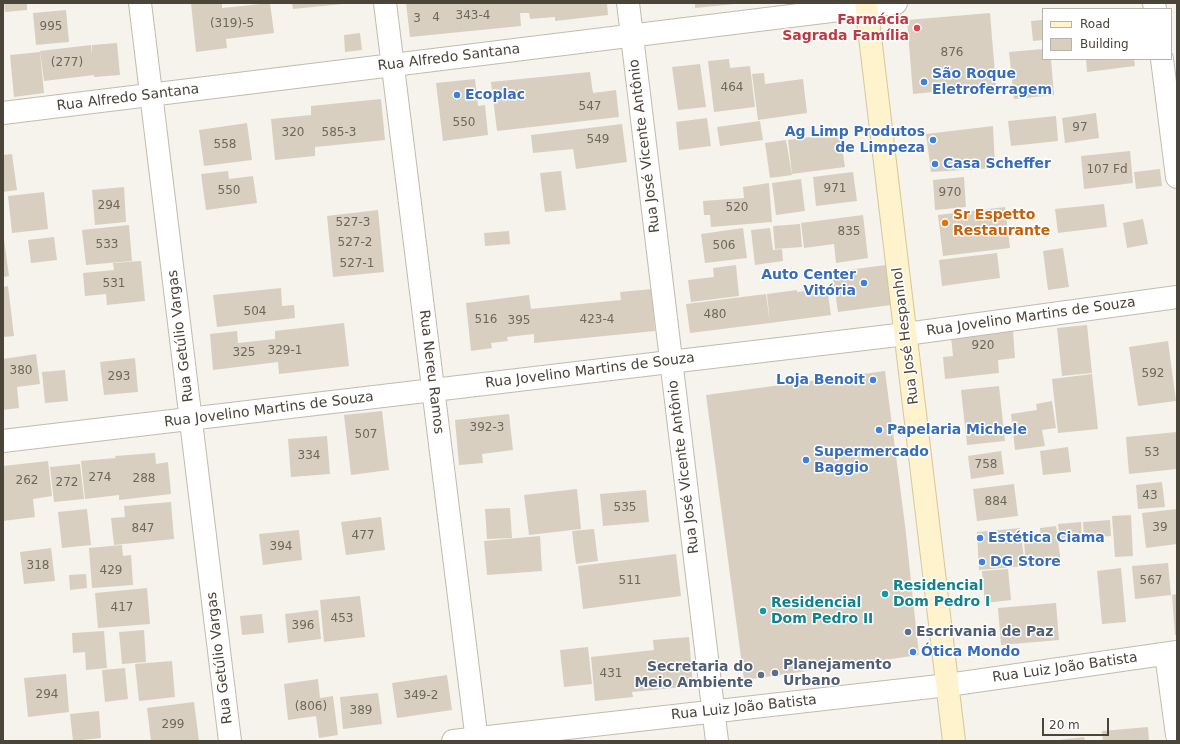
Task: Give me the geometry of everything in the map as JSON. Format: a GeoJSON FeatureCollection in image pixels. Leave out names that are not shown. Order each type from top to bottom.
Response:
{"type":"FeatureCollection","features":[{"type":"Feature","properties":{"kind":"main road","name":"Rua José Hespanhol"},"geometry":{"type":"LineString","coordinates":[[866,5],[954,741]]}},
{"type":"Feature","properties":{"kind":"street","name":"Rua Getúlio Vargas"},"geometry":{"type":"LineString","coordinates":[[140,3],[230,741]]}},
{"type":"Feature","properties":{"kind":"street","name":"Rua Nereu Ramos"},"geometry":{"type":"LineString","coordinates":[[385,3],[477,740]]}},
{"type":"Feature","properties":{"kind":"street","name":"Rua José Vicente Antônio"},"geometry":{"type":"LineString","coordinates":[[628,3],[717,741]]}},
{"type":"Feature","properties":{"kind":"street","name":"Rua Alfredo Santana"},"geometry":{"type":"LineString","coordinates":[[3,113],[866,5],[896,3]]}},
{"type":"Feature","properties":{"kind":"street"},"geometry":{"type":"LineString","coordinates":[[1162,60],[1177,176]]}},
{"type":"Feature","properties":{"kind":"street","name":"Rua Jovelino Martins de Souza"},"geometry":{"type":"LineString","coordinates":[[3,441],[906,334],[1177,297]]}},
{"type":"Feature","properties":{"kind":"street"},"geometry":{"type":"LineString","coordinates":[[1171,653],[1177,735]]}},
{"type":"Feature","properties":{"kind":"street","name":"Rua Luiz João Batista"},"geometry":{"type":"LineString","coordinates":[[453,741],[477,740],[713,711],[948,685],[1171,653]]}},
{"type":"Feature","properties":{"kind":"building"},"geometry":{"type":"Polygon","coordinates":[[[4,3],[27,3],[27,10],[5,12],[4,3]]]}},
{"type":"Feature","properties":{"kind":"building"},"geometry":{"type":"Polygon","coordinates":[[[191,3],[222,3],[222,8],[270,3],[274,33],[226,39],[227,48],[196,52],[191,3]]]}},
{"type":"Feature","properties":{"kind":"building"},"geometry":{"type":"Polygon","coordinates":[[[292,3],[343,3],[343,4],[293,9],[292,3]]]}},
{"type":"Feature","properties":{"kind":"building"},"geometry":{"type":"Polygon","coordinates":[[[406,3],[607,3],[608,15],[555,21],[555,17],[530,19],[529,13],[520,13],[521,26],[410,37],[406,3]]]}},
{"type":"Feature","properties":{"kind":"building"},"geometry":{"type":"Polygon","coordinates":[[[695,3],[735,3],[735,4],[695,8],[695,3]]]}},
{"type":"Feature","properties":{"kind":"building"},"geometry":{"type":"Polygon","coordinates":[[[66,10],[69,42],[36,45],[33,13],[66,10]]]}},
{"type":"Feature","properties":{"kind":"building"},"geometry":{"type":"Polygon","coordinates":[[[990,13],[996,86],[913,94],[907,20],[990,13]]]}},
{"type":"Feature","properties":{"kind":"building"},"geometry":{"type":"Polygon","coordinates":[[[1042,20],[1042,40],[1033,41],[1031,21],[1042,20]]]}},
{"type":"Feature","properties":{"kind":"building"},"geometry":{"type":"Polygon","coordinates":[[[360,33],[362,50],[345,52],[344,35],[360,33]]]}},
{"type":"Feature","properties":{"kind":"building"},"geometry":{"type":"Polygon","coordinates":[[[117,43],[120,75],[94,77],[94,75],[44,81],[40,51],[91,45],[92,54],[92,45],[117,43]]]}},
{"type":"Feature","properties":{"kind":"building"},"geometry":{"type":"Polygon","coordinates":[[[1042,49],[1042,60],[1051,60],[1054,95],[1014,99],[1009,52],[1042,49]]]}},
{"type":"Feature","properties":{"kind":"building"},"geometry":{"type":"Polygon","coordinates":[[[40,52],[44,93],[14,97],[10,55],[40,52]]]}},
{"type":"Feature","properties":{"kind":"building"},"geometry":{"type":"Polygon","coordinates":[[[729,59],[730,68],[750,66],[755,107],[714,112],[708,61],[729,59]]]}},
{"type":"Feature","properties":{"kind":"building"},"geometry":{"type":"Polygon","coordinates":[[[1086,60],[1134,60],[1135,66],[1087,72],[1086,60]]]}},
{"type":"Feature","properties":{"kind":"building"},"geometry":{"type":"Polygon","coordinates":[[[700,64],[706,107],[678,110],[672,67],[700,64]]]}},
{"type":"Feature","properties":{"kind":"building"},"geometry":{"type":"Polygon","coordinates":[[[590,72],[593,93],[616,90],[619,117],[497,131],[491,82],[590,72]]]}},
{"type":"Feature","properties":{"kind":"building"},"geometry":{"type":"Polygon","coordinates":[[[764,73],[765,84],[803,79],[807,113],[758,120],[752,74],[764,73]]]}},
{"type":"Feature","properties":{"kind":"building"},"geometry":{"type":"Polygon","coordinates":[[[475,79],[478,106],[485,105],[488,135],[443,141],[436,83],[475,79]]]}},
{"type":"Feature","properties":{"kind":"building"},"geometry":{"type":"Polygon","coordinates":[[[381,99],[385,140],[315,147],[315,156],[275,160],[271,119],[311,115],[311,106],[381,99]]]}},
{"type":"Feature","properties":{"kind":"building"},"geometry":{"type":"Polygon","coordinates":[[[1096,113],[1099,138],[1065,143],[1062,118],[1096,113]]]}},
{"type":"Feature","properties":{"kind":"building"},"geometry":{"type":"Polygon","coordinates":[[[1056,116],[1058,141],[1011,146],[1008,121],[1056,116]]]}},
{"type":"Feature","properties":{"kind":"building"},"geometry":{"type":"Polygon","coordinates":[[[707,118],[711,146],[679,150],[676,122],[707,118]]]}},
{"type":"Feature","properties":{"kind":"building"},"geometry":{"type":"Polygon","coordinates":[[[760,121],[763,140],[720,146],[717,127],[760,121]]]}},
{"type":"Feature","properties":{"kind":"building"},"geometry":{"type":"Polygon","coordinates":[[[247,123],[252,160],[204,166],[199,130],[247,123]]]}},
{"type":"Feature","properties":{"kind":"building"},"geometry":{"type":"Polygon","coordinates":[[[622,124],[627,162],[576,169],[573,149],[533,153],[531,135],[622,124]]]}},
{"type":"Feature","properties":{"kind":"building"},"geometry":{"type":"Polygon","coordinates":[[[993,126],[995,168],[931,172],[926,134],[993,126]]]}},
{"type":"Feature","properties":{"kind":"building"},"geometry":{"type":"Polygon","coordinates":[[[840,133],[845,167],[792,174],[788,140],[840,133]]]}},
{"type":"Feature","properties":{"kind":"building"},"geometry":{"type":"Polygon","coordinates":[[[786,140],[792,175],[770,178],[765,143],[786,140]]]}},
{"type":"Feature","properties":{"kind":"building"},"geometry":{"type":"Polygon","coordinates":[[[1130,151],[1133,183],[1084,189],[1081,156],[1130,151]]]}},
{"type":"Feature","properties":{"kind":"building"},"geometry":{"type":"Polygon","coordinates":[[[12,154],[17,190],[3,192],[3,155],[12,154]]]}},
{"type":"Feature","properties":{"kind":"building"},"geometry":{"type":"Polygon","coordinates":[[[1160,169],[1162,186],[1136,189],[1134,172],[1160,169]]]}},
{"type":"Feature","properties":{"kind":"building"},"geometry":{"type":"Polygon","coordinates":[[[228,171],[229,179],[253,176],[257,203],[206,210],[201,174],[228,171]]]}},
{"type":"Feature","properties":{"kind":"building"},"geometry":{"type":"Polygon","coordinates":[[[561,171],[566,210],[545,212],[540,173],[561,171]]]}},
{"type":"Feature","properties":{"kind":"building"},"geometry":{"type":"Polygon","coordinates":[[[853,172],[857,201],[816,206],[813,177],[853,172]]]}},
{"type":"Feature","properties":{"kind":"building"},"geometry":{"type":"Polygon","coordinates":[[[964,177],[966,207],[935,210],[933,180],[964,177]]]}},
{"type":"Feature","properties":{"kind":"building"},"geometry":{"type":"Polygon","coordinates":[[[801,179],[805,211],[776,215],[772,183],[801,179]]]}},
{"type":"Feature","properties":{"kind":"building"},"geometry":{"type":"Polygon","coordinates":[[[769,183],[772,222],[711,227],[710,215],[704,215],[703,201],[744,198],[743,187],[769,183]]]}},
{"type":"Feature","properties":{"kind":"building"},"geometry":{"type":"Polygon","coordinates":[[[124,187],[126,222],[95,225],[92,190],[124,187]]]}},
{"type":"Feature","properties":{"kind":"building"},"geometry":{"type":"Polygon","coordinates":[[[44,192],[48,229],[12,233],[8,196],[44,192]]]}},
{"type":"Feature","properties":{"kind":"building"},"geometry":{"type":"Polygon","coordinates":[[[1104,204],[1107,227],[1058,233],[1055,209],[1104,204]]]}},
{"type":"Feature","properties":{"kind":"building"},"geometry":{"type":"Polygon","coordinates":[[[1005,207],[1010,248],[943,256],[938,215],[1005,207]]]}},
{"type":"Feature","properties":{"kind":"building"},"geometry":{"type":"Polygon","coordinates":[[[378,210],[384,272],[333,277],[327,216],[378,210]]]}},
{"type":"Feature","properties":{"kind":"building"},"geometry":{"type":"Polygon","coordinates":[[[863,215],[868,258],[836,263],[834,244],[804,248],[801,223],[863,215]]]}},
{"type":"Feature","properties":{"kind":"building"},"geometry":{"type":"Polygon","coordinates":[[[1143,219],[1148,244],[1127,248],[1123,223],[1143,219]]]}},
{"type":"Feature","properties":{"kind":"building"},"geometry":{"type":"Polygon","coordinates":[[[800,224],[802,247],[775,249],[773,226],[800,224]]]}},
{"type":"Feature","properties":{"kind":"building"},"geometry":{"type":"Polygon","coordinates":[[[129,225],[132,261],[86,265],[82,230],[129,225]]]}},
{"type":"Feature","properties":{"kind":"building"},"geometry":{"type":"Polygon","coordinates":[[[743,228],[747,258],[705,263],[701,234],[743,228]]]}},
{"type":"Feature","properties":{"kind":"building"},"geometry":{"type":"Polygon","coordinates":[[[770,228],[773,250],[782,249],[783,261],[755,265],[751,230],[770,228]]]}},
{"type":"Feature","properties":{"kind":"building"},"geometry":{"type":"Polygon","coordinates":[[[509,231],[510,244],[485,246],[484,233],[509,231]]]}},
{"type":"Feature","properties":{"kind":"building"},"geometry":{"type":"Polygon","coordinates":[[[54,237],[57,260],[31,263],[28,240],[54,237]]]}},
{"type":"Feature","properties":{"kind":"building"},"geometry":{"type":"Polygon","coordinates":[[[3,239],[9,276],[3,277],[3,239]]]}},
{"type":"Feature","properties":{"kind":"building"},"geometry":{"type":"Polygon","coordinates":[[[1063,248],[1069,287],[1048,290],[1043,251],[1063,248]]]}},
{"type":"Feature","properties":{"kind":"building"},"geometry":{"type":"Polygon","coordinates":[[[997,253],[1000,278],[942,286],[939,260],[997,253]]]}},
{"type":"Feature","properties":{"kind":"building"},"geometry":{"type":"Polygon","coordinates":[[[141,261],[145,301],[107,305],[106,294],[85,296],[83,273],[114,270],[113,263],[141,261]]]}},
{"type":"Feature","properties":{"kind":"building"},"geometry":{"type":"Polygon","coordinates":[[[736,265],[739,296],[691,302],[688,280],[714,277],[713,268],[736,265]]]}},
{"type":"Feature","properties":{"kind":"building"},"geometry":{"type":"Polygon","coordinates":[[[886,265],[891,305],[838,312],[832,272],[886,265]]]}},
{"type":"Feature","properties":{"kind":"building"},"geometry":{"type":"Polygon","coordinates":[[[8,286],[14,336],[3,337],[3,287],[8,286]]]}},
{"type":"Feature","properties":{"kind":"building"},"geometry":{"type":"Polygon","coordinates":[[[281,288],[282,306],[294,305],[295,318],[217,327],[213,295],[281,288]]]}},
{"type":"Feature","properties":{"kind":"building"},"geometry":{"type":"Polygon","coordinates":[[[827,288],[831,315],[770,323],[767,294],[827,288]]]}},
{"type":"Feature","properties":{"kind":"building"},"geometry":{"type":"Polygon","coordinates":[[[652,289],[655,331],[534,343],[534,334],[507,337],[508,341],[491,343],[492,348],[471,351],[466,303],[529,295],[531,309],[621,300],[620,292],[652,289]]]}},
{"type":"Feature","properties":{"kind":"building"},"geometry":{"type":"Polygon","coordinates":[[[766,294],[770,323],[690,333],[686,304],[766,294]]]}},
{"type":"Feature","properties":{"kind":"building"},"geometry":{"type":"Polygon","coordinates":[[[344,323],[349,366],[279,374],[278,362],[213,370],[210,334],[237,331],[238,343],[275,339],[275,331],[344,323]]]}},
{"type":"Feature","properties":{"kind":"building"},"geometry":{"type":"Polygon","coordinates":[[[1087,325],[1092,373],[1062,376],[1057,328],[1087,325]]]}},
{"type":"Feature","properties":{"kind":"building"},"geometry":{"type":"Polygon","coordinates":[[[1013,331],[1015,358],[998,360],[999,373],[945,379],[943,357],[953,356],[951,337],[1013,331]]]}},
{"type":"Feature","properties":{"kind":"building"},"geometry":{"type":"Polygon","coordinates":[[[1168,341],[1176,401],[1138,406],[1129,347],[1168,341]]]}},
{"type":"Feature","properties":{"kind":"building"},"geometry":{"type":"Polygon","coordinates":[[[36,354],[40,384],[17,387],[19,408],[3,410],[3,359],[36,354]]]}},
{"type":"Feature","properties":{"kind":"building"},"geometry":{"type":"Polygon","coordinates":[[[135,358],[138,392],[104,395],[100,362],[135,358]]]}},
{"type":"Feature","properties":{"kind":"building"},"geometry":{"type":"Polygon","coordinates":[[[65,370],[68,401],[45,403],[42,372],[65,370]]]}},
{"type":"Feature","properties":{"kind":"building"},"geometry":{"type":"Polygon","coordinates":[[[885,371],[905,525],[919,655],[744,680],[706,395],[885,371]]]}},
{"type":"Feature","properties":{"kind":"building"},"geometry":{"type":"Polygon","coordinates":[[[1092,374],[1098,429],[1058,433],[1052,379],[1092,374]]]}},
{"type":"Feature","properties":{"kind":"building"},"geometry":{"type":"Polygon","coordinates":[[[999,386],[1005,441],[967,445],[961,390],[999,386]]]}},
{"type":"Feature","properties":{"kind":"building"},"geometry":{"type":"Polygon","coordinates":[[[1052,401],[1056,428],[1042,430],[1045,446],[1015,450],[1011,414],[1037,410],[1036,404],[1052,401]]]}},
{"type":"Feature","properties":{"kind":"building"},"geometry":{"type":"Polygon","coordinates":[[[382,411],[389,470],[351,475],[344,415],[382,411]]]}},
{"type":"Feature","properties":{"kind":"building"},"geometry":{"type":"Polygon","coordinates":[[[509,414],[513,450],[482,454],[483,463],[459,465],[455,420],[509,414]]]}},
{"type":"Feature","properties":{"kind":"building"},"geometry":{"type":"Polygon","coordinates":[[[1177,432],[1177,469],[1129,474],[1126,437],[1177,432]]]}},
{"type":"Feature","properties":{"kind":"building"},"geometry":{"type":"Polygon","coordinates":[[[327,436],[330,474],[291,477],[288,439],[327,436]]]}},
{"type":"Feature","properties":{"kind":"building"},"geometry":{"type":"Polygon","coordinates":[[[1068,447],[1071,472],[1043,475],[1040,451],[1068,447]]]}},
{"type":"Feature","properties":{"kind":"building"},"geometry":{"type":"Polygon","coordinates":[[[1001,451],[1004,474],[971,479],[968,456],[1001,451]]]}},
{"type":"Feature","properties":{"kind":"building"},"geometry":{"type":"Polygon","coordinates":[[[155,453],[156,464],[168,462],[171,494],[119,500],[119,495],[85,499],[81,461],[116,458],[115,456],[155,453]]]}},
{"type":"Feature","properties":{"kind":"building"},"geometry":{"type":"Polygon","coordinates":[[[48,461],[52,496],[33,499],[35,517],[3,521],[3,466],[48,461]]]}},
{"type":"Feature","properties":{"kind":"building"},"geometry":{"type":"Polygon","coordinates":[[[80,464],[84,499],[54,502],[50,467],[80,464]]]}},
{"type":"Feature","properties":{"kind":"building"},"geometry":{"type":"Polygon","coordinates":[[[1162,482],[1165,507],[1138,509],[1136,485],[1162,482]]]}},
{"type":"Feature","properties":{"kind":"building"},"geometry":{"type":"Polygon","coordinates":[[[1014,484],[1018,516],[977,521],[973,489],[1014,484]]]}},
{"type":"Feature","properties":{"kind":"building"},"geometry":{"type":"Polygon","coordinates":[[[577,489],[581,529],[529,535],[524,495],[577,489]]]}},
{"type":"Feature","properties":{"kind":"building"},"geometry":{"type":"Polygon","coordinates":[[[646,490],[649,522],[603,526],[600,494],[646,490]]]}},
{"type":"Feature","properties":{"kind":"building"},"geometry":{"type":"Polygon","coordinates":[[[171,502],[174,539],[114,545],[111,518],[125,517],[124,506],[171,502]]]}},
{"type":"Feature","properties":{"kind":"building"},"geometry":{"type":"Polygon","coordinates":[[[510,508],[512,538],[487,539],[485,509],[510,508]]]}},
{"type":"Feature","properties":{"kind":"building"},"geometry":{"type":"Polygon","coordinates":[[[87,509],[91,545],[62,548],[58,512],[87,509]]]}},
{"type":"Feature","properties":{"kind":"building"},"geometry":{"type":"Polygon","coordinates":[[[1177,509],[1177,544],[1146,548],[1142,513],[1177,509]]]}},
{"type":"Feature","properties":{"kind":"building"},"geometry":{"type":"Polygon","coordinates":[[[1131,515],[1133,556],[1115,557],[1112,516],[1131,515]]]}},
{"type":"Feature","properties":{"kind":"building"},"geometry":{"type":"Polygon","coordinates":[[[381,517],[385,550],[346,555],[341,522],[381,517]]]}},
{"type":"Feature","properties":{"kind":"building"},"geometry":{"type":"Polygon","coordinates":[[[1110,520],[1111,536],[1084,538],[1083,522],[1110,520]]]}},
{"type":"Feature","properties":{"kind":"building"},"geometry":{"type":"Polygon","coordinates":[[[1081,522],[1082,538],[1060,540],[1058,524],[1081,522]]]}},
{"type":"Feature","properties":{"kind":"building"},"geometry":{"type":"Polygon","coordinates":[[[1056,526],[1061,563],[1026,567],[1024,541],[1041,540],[1040,528],[1056,526]]]}},
{"type":"Feature","properties":{"kind":"building"},"geometry":{"type":"Polygon","coordinates":[[[1020,528],[1025,566],[979,570],[977,532],[1020,528]]]}},
{"type":"Feature","properties":{"kind":"building"},"geometry":{"type":"Polygon","coordinates":[[[594,529],[598,561],[576,564],[572,531],[594,529]]]}},
{"type":"Feature","properties":{"kind":"building"},"geometry":{"type":"Polygon","coordinates":[[[299,530],[302,560],[263,565],[259,534],[299,530]]]}},
{"type":"Feature","properties":{"kind":"building"},"geometry":{"type":"Polygon","coordinates":[[[540,536],[542,571],[487,575],[484,541],[540,536]]]}},
{"type":"Feature","properties":{"kind":"building"},"geometry":{"type":"Polygon","coordinates":[[[122,545],[123,556],[131,555],[133,585],[92,588],[89,548],[122,545]]]}},
{"type":"Feature","properties":{"kind":"building"},"geometry":{"type":"Polygon","coordinates":[[[51,548],[55,581],[24,584],[20,552],[51,548]]]}},
{"type":"Feature","properties":{"kind":"building"},"geometry":{"type":"Polygon","coordinates":[[[676,554],[681,596],[583,609],[578,566],[676,554]]]}},
{"type":"Feature","properties":{"kind":"building"},"geometry":{"type":"Polygon","coordinates":[[[1168,563],[1171,595],[1135,599],[1132,566],[1168,563]]]}},
{"type":"Feature","properties":{"kind":"building"},"geometry":{"type":"Polygon","coordinates":[[[1121,568],[1126,622],[1102,624],[1097,571],[1121,568]]]}},
{"type":"Feature","properties":{"kind":"building"},"geometry":{"type":"Polygon","coordinates":[[[1008,569],[1011,600],[985,603],[982,571],[1008,569]]]}},
{"type":"Feature","properties":{"kind":"building"},"geometry":{"type":"Polygon","coordinates":[[[86,574],[87,588],[70,590],[69,575],[86,574]]]}},
{"type":"Feature","properties":{"kind":"building"},"geometry":{"type":"Polygon","coordinates":[[[147,588],[150,624],[98,628],[95,593],[147,588]]]}},
{"type":"Feature","properties":{"kind":"building"},"geometry":{"type":"Polygon","coordinates":[[[1177,594],[1177,635],[1175,635],[1172,595],[1177,594]]]}},
{"type":"Feature","properties":{"kind":"building"},"geometry":{"type":"Polygon","coordinates":[[[360,596],[365,637],[324,642],[320,600],[360,596]]]}},
{"type":"Feature","properties":{"kind":"building"},"geometry":{"type":"Polygon","coordinates":[[[1056,603],[1059,640],[1001,645],[998,608],[1056,603]]]}},
{"type":"Feature","properties":{"kind":"building"},"geometry":{"type":"Polygon","coordinates":[[[318,610],[321,639],[288,643],[285,614],[318,610]]]}},
{"type":"Feature","properties":{"kind":"building"},"geometry":{"type":"Polygon","coordinates":[[[262,614],[264,633],[242,635],[240,616],[262,614]]]}},
{"type":"Feature","properties":{"kind":"building"},"geometry":{"type":"Polygon","coordinates":[[[144,630],[146,662],[122,664],[119,632],[144,630]]]}},
{"type":"Feature","properties":{"kind":"building"},"geometry":{"type":"Polygon","coordinates":[[[104,631],[107,668],[86,670],[85,652],[73,653],[72,633],[104,631]]]}},
{"type":"Feature","properties":{"kind":"building"},"geometry":{"type":"Polygon","coordinates":[[[689,637],[693,686],[632,692],[633,697],[595,701],[591,657],[654,650],[653,640],[689,637]]]}},
{"type":"Feature","properties":{"kind":"building"},"geometry":{"type":"Polygon","coordinates":[[[588,647],[592,684],[564,687],[560,650],[588,647]]]}},
{"type":"Feature","properties":{"kind":"building"},"geometry":{"type":"Polygon","coordinates":[[[172,661],[175,697],[139,701],[135,664],[172,661]]]}},
{"type":"Feature","properties":{"kind":"building"},"geometry":{"type":"Polygon","coordinates":[[[125,668],[128,699],[105,702],[102,670],[125,668]]]}},
{"type":"Feature","properties":{"kind":"building"},"geometry":{"type":"Polygon","coordinates":[[[66,674],[69,712],[28,717],[24,678],[66,674]]]}},
{"type":"Feature","properties":{"kind":"building"},"geometry":{"type":"Polygon","coordinates":[[[447,675],[452,710],[397,718],[392,683],[447,675]]]}},
{"type":"Feature","properties":{"kind":"building"},"geometry":{"type":"Polygon","coordinates":[[[318,679],[320,698],[333,696],[338,735],[319,738],[316,716],[288,720],[284,684],[318,679]]]}},
{"type":"Feature","properties":{"kind":"building"},"geometry":{"type":"Polygon","coordinates":[[[378,693],[382,724],[343,729],[340,697],[378,693]]]}},
{"type":"Feature","properties":{"kind":"building"},"geometry":{"type":"Polygon","coordinates":[[[194,702],[199,741],[151,741],[147,708],[194,702]]]}},
{"type":"Feature","properties":{"kind":"building"},"geometry":{"type":"Polygon","coordinates":[[[99,711],[101,738],[73,741],[70,714],[99,711]]]}},
{"type":"Feature","properties":{"kind":"building"},"geometry":{"type":"Polygon","coordinates":[[[1148,727],[1149,741],[1103,741],[1102,731],[1148,727]]]}},
{"type":"Feature","properties":{"kind":"building"},"geometry":{"type":"Polygon","coordinates":[[[1084,737],[1085,741],[1059,741],[1059,740],[1084,737]]]}},
{"type":"Feature","properties":{"kind":"place","name":"Farmácia Sagrada Família"},"geometry":{"type":"Point","coordinates":[917,28]}},
{"type":"Feature","properties":{"kind":"place","name":"São Roque Eletroferragem"},"geometry":{"type":"Point","coordinates":[924,82]}},
{"type":"Feature","properties":{"kind":"place","name":"Ecoplac"},"geometry":{"type":"Point","coordinates":[457,95]}},
{"type":"Feature","properties":{"kind":"place","name":"Ag Limp Produtos de Limpeza"},"geometry":{"type":"Point","coordinates":[933,140]}},
{"type":"Feature","properties":{"kind":"place","name":"Casa Scheffer"},"geometry":{"type":"Point","coordinates":[935,164]}},
{"type":"Feature","properties":{"kind":"place","name":"Sr Espetto Restaurante"},"geometry":{"type":"Point","coordinates":[945,223]}},
{"type":"Feature","properties":{"kind":"place","name":"Auto Center Vitória"},"geometry":{"type":"Point","coordinates":[864,283]}},
{"type":"Feature","properties":{"kind":"place","name":"Loja Benoit"},"geometry":{"type":"Point","coordinates":[873,380]}},
{"type":"Feature","properties":{"kind":"place","name":"Papelaria Michele"},"geometry":{"type":"Point","coordinates":[879,430]}},
{"type":"Feature","properties":{"kind":"place","name":"Supermercado Baggio"},"geometry":{"type":"Point","coordinates":[806,460]}},
{"type":"Feature","properties":{"kind":"place","name":"Estética Ciama"},"geometry":{"type":"Point","coordinates":[980,538]}},
{"type":"Feature","properties":{"kind":"place","name":"DG Store"},"geometry":{"type":"Point","coordinates":[982,562]}},
{"type":"Feature","properties":{"kind":"place","name":"Residencial Dom Pedro I"},"geometry":{"type":"Point","coordinates":[885,594]}},
{"type":"Feature","properties":{"kind":"place","name":"Residencial Dom Pedro II"},"geometry":{"type":"Point","coordinates":[763,611]}},
{"type":"Feature","properties":{"kind":"place","name":"Escrivania de Paz"},"geometry":{"type":"Point","coordinates":[908,632]}},
{"type":"Feature","properties":{"kind":"place","name":"Ótica Mondo"},"geometry":{"type":"Point","coordinates":[913,652]}},
{"type":"Feature","properties":{"kind":"place","name":"Planejamento Urbano"},"geometry":{"type":"Point","coordinates":[775,673]}},
{"type":"Feature","properties":{"kind":"place","name":"Secretaria do Meio Ambiente"},"geometry":{"type":"Point","coordinates":[761,675]}}]}
